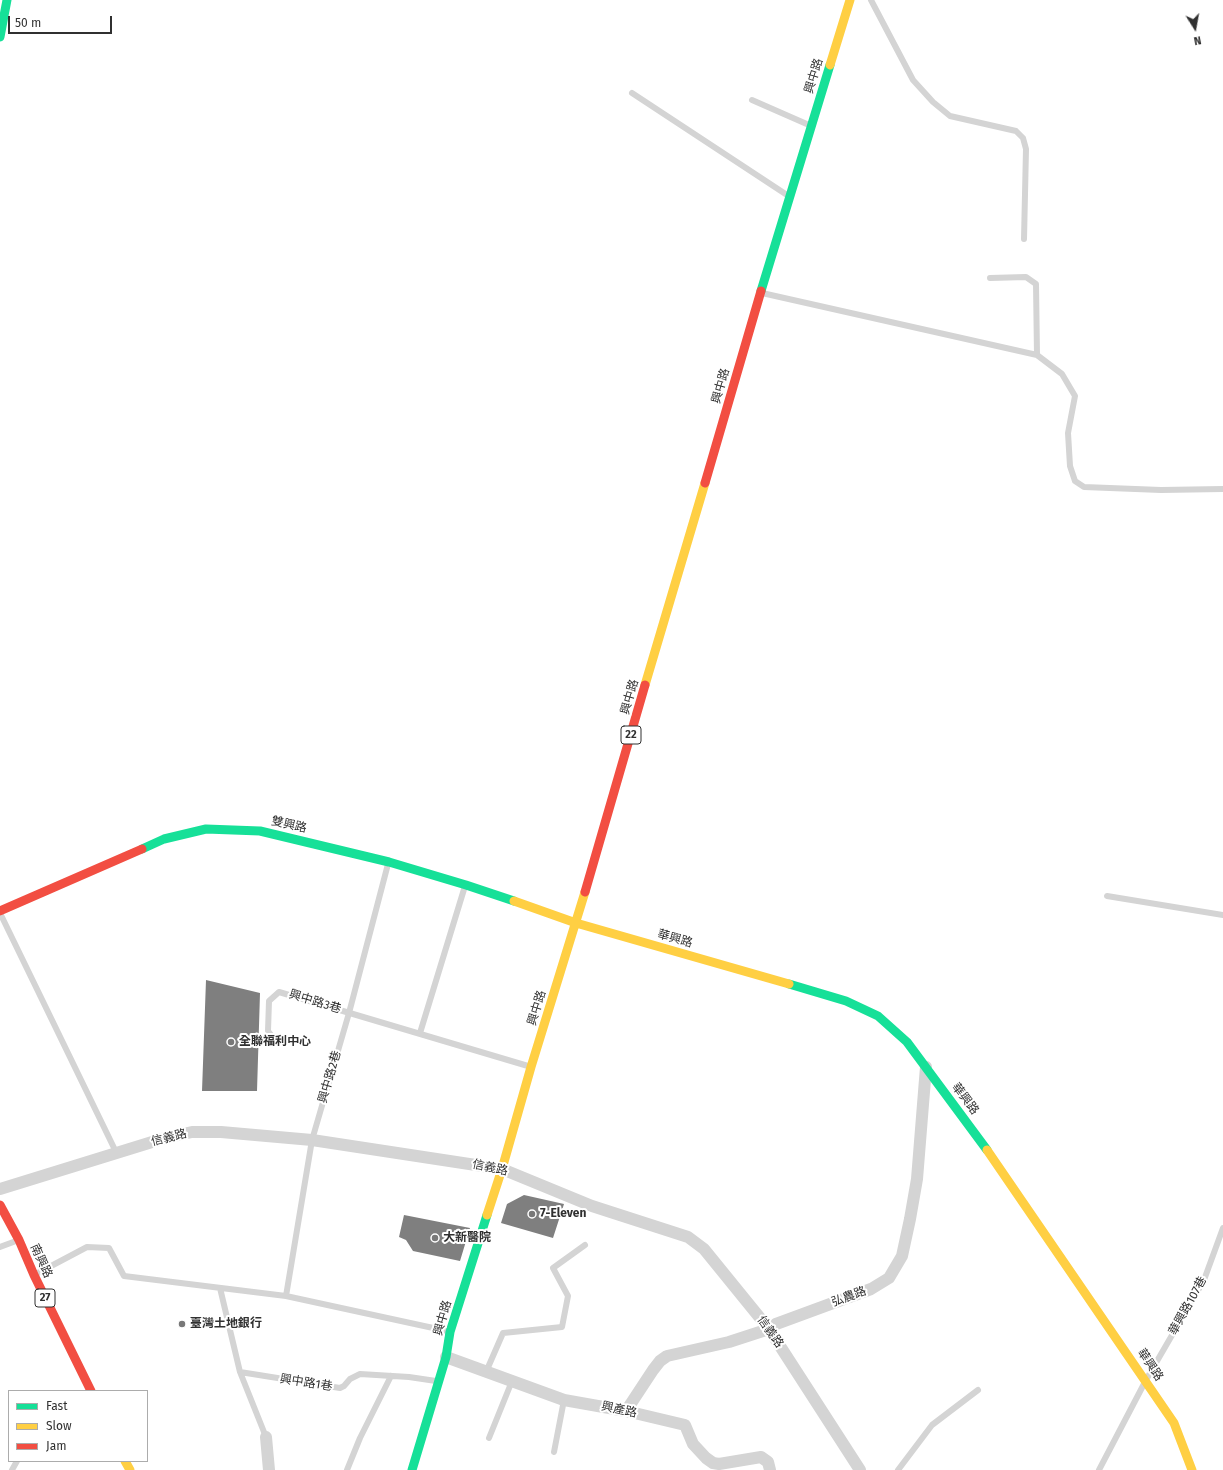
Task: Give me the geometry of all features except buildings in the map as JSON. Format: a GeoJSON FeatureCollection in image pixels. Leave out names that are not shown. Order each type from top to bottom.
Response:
{"type":"FeatureCollection","features":[{"type":"Feature","properties":{"kind":"main road"},"geometry":{"type":"LineString","coordinates":[[0,37],[7,0]]}},
{"type":"Feature","properties":{"kind":"main road","name":"興中路"},"geometry":{"type":"LineString","coordinates":[[412,1470],[446,1358],[450,1332],[502,1169],[531,1067],[576,923],[760,293],[850,0]]}},
{"type":"Feature","properties":{"kind":"main road","name":"雙興路"},"geometry":{"type":"LineString","coordinates":[[0,912],[164,839],[206,829],[260,831],[389,862],[466,885],[576,923]]}},
{"type":"Feature","properties":{"kind":"main road","name":"華興路"},"geometry":{"type":"LineString","coordinates":[[576,923],[846,1001],[878,1016],[907,1042],[979,1138],[1174,1423],[1192,1470]]}},
{"type":"Feature","properties":{"kind":"main road","name":"南興路"},"geometry":{"type":"LineString","coordinates":[[0,1205],[19,1240],[34,1275],[91,1390]]}},
{"type":"Feature","properties":{"kind":"street","name":"弘農路"},"geometry":{"type":"LineString","coordinates":[[626,1411],[653,1370],[660,1361],[667,1356],[729,1342],[769,1328],[776,1324],[871,1289],[889,1278],[902,1256],[910,1219],[917,1179],[926,1067]]}},
{"type":"Feature","properties":{"kind":"street","name":"信義路"},"geometry":{"type":"LineString","coordinates":[[0,1189],[116,1152],[192,1132],[221,1132],[312,1140],[502,1169],[592,1206],[688,1237],[704,1249],[769,1328],[860,1470]]}},
{"type":"Feature","properties":{"kind":"street","name":"興產路"},"geometry":{"type":"LineString","coordinates":[[446,1358],[564,1400],[626,1411],[685,1426],[693,1444],[712,1463],[719,1464],[761,1457],[768,1462],[770,1470]]}},
{"type":"Feature","properties":{"kind":"street"},"geometry":{"type":"LineString","coordinates":[[266,1437],[269,1470]]}},
{"type":"Feature","properties":{"kind":"lane"},"geometry":{"type":"LineString","coordinates":[[871,0],[913,80],[933,102],[950,116],[1016,131],[1023,138],[1026,149],[1024,239]]}},
{"type":"Feature","properties":{"kind":"lane"},"geometry":{"type":"LineString","coordinates":[[632,93],[790,197]]}},
{"type":"Feature","properties":{"kind":"lane"},"geometry":{"type":"LineString","coordinates":[[752,100],[811,126]]}},
{"type":"Feature","properties":{"kind":"lane"},"geometry":{"type":"LineString","coordinates":[[990,278],[1026,277],[1036,284],[1038,355]]}},
{"type":"Feature","properties":{"kind":"lane"},"geometry":{"type":"LineString","coordinates":[[760,293],[1038,355],[1062,374],[1075,396],[1068,433],[1070,466],[1075,481],[1084,487],[1161,490],[1223,489]]}},
{"type":"Feature","properties":{"kind":"lane","name":"興中路2巷"},"geometry":{"type":"LineString","coordinates":[[286,1296],[312,1140],[349,1013],[389,862]]}},
{"type":"Feature","properties":{"kind":"lane"},"geometry":{"type":"LineString","coordinates":[[420,1033],[466,885]]}},
{"type":"Feature","properties":{"kind":"lane"},"geometry":{"type":"LineString","coordinates":[[1107,896],[1223,915]]}},
{"type":"Feature","properties":{"kind":"lane"},"geometry":{"type":"LineString","coordinates":[[0,912],[116,1152]]}},
{"type":"Feature","properties":{"kind":"lane","name":"興中路3巷"},"geometry":{"type":"LineString","coordinates":[[293,1042],[272,1036],[268,1031],[270,1001],[279,992],[531,1067]]}},
{"type":"Feature","properties":{"kind":"lane","name":"華興路107巷"},"geometry":{"type":"LineString","coordinates":[[1099,1470],[1146,1380],[1204,1280],[1223,1228]]}},
{"type":"Feature","properties":{"kind":"lane"},"geometry":{"type":"LineString","coordinates":[[0,1247],[19,1240]]}},
{"type":"Feature","properties":{"kind":"lane"},"geometry":{"type":"LineString","coordinates":[[486,1372],[503,1332],[562,1327],[568,1296],[553,1268],[585,1245]]}},
{"type":"Feature","properties":{"kind":"lane"},"geometry":{"type":"LineString","coordinates":[[34,1275],[87,1247],[109,1248],[124,1276],[286,1296],[450,1332]]}},
{"type":"Feature","properties":{"kind":"lane"},"geometry":{"type":"LineString","coordinates":[[220,1288],[240,1372],[266,1437]]}},
{"type":"Feature","properties":{"kind":"lane","name":"興中路1巷"},"geometry":{"type":"LineString","coordinates":[[240,1372],[340,1388],[350,1379],[360,1374],[438,1381]]}},
{"type":"Feature","properties":{"kind":"lane"},"geometry":{"type":"LineString","coordinates":[[347,1470],[360,1438],[391,1376]]}},
{"type":"Feature","properties":{"kind":"lane"},"geometry":{"type":"LineString","coordinates":[[489,1438],[512,1381]]}},
{"type":"Feature","properties":{"kind":"lane"},"geometry":{"type":"LineString","coordinates":[[898,1470],[932,1425],[978,1390]]}},
{"type":"Feature","properties":{"kind":"lane"},"geometry":{"type":"LineString","coordinates":[[554,1452],[564,1400]]}},
{"type":"Feature","properties":{"kind":"traffic: fast"},"geometry":{"type":"LineString","coordinates":[[0,37],[7,0]]}},
{"type":"Feature","properties":{"kind":"traffic: fast"},"geometry":{"type":"LineString","coordinates":[[761,291],[830,65]]}},
{"type":"Feature","properties":{"kind":"traffic: fast"},"geometry":{"type":"LineString","coordinates":[[142,849],[164,839],[206,829],[260,831],[389,862],[514,901]]}},
{"type":"Feature","properties":{"kind":"traffic: fast"},"geometry":{"type":"LineString","coordinates":[[789,984],[846,1001],[878,1016],[907,1042],[987,1150]]}},
{"type":"Feature","properties":{"kind":"traffic: fast"},"geometry":{"type":"LineString","coordinates":[[412,1470],[446,1357],[450,1332],[487,1215]]}},
{"type":"Feature","properties":{"kind":"traffic: slow"},"geometry":{"type":"LineString","coordinates":[[830,65],[850,0]]}},
{"type":"Feature","properties":{"kind":"traffic: slow"},"geometry":{"type":"LineString","coordinates":[[645,685],[705,483]]}},
{"type":"Feature","properties":{"kind":"traffic: slow"},"geometry":{"type":"LineString","coordinates":[[487,1215],[585,892]]}},
{"type":"Feature","properties":{"kind":"traffic: slow"},"geometry":{"type":"LineString","coordinates":[[514,901],[576,923],[789,984]]}},
{"type":"Feature","properties":{"kind":"traffic: slow"},"geometry":{"type":"LineString","coordinates":[[987,1150],[1174,1423],[1192,1470]]}},
{"type":"Feature","properties":{"kind":"traffic: slow"},"geometry":{"type":"LineString","coordinates":[[126,1462],[130,1470]]}},
{"type":"Feature","properties":{"kind":"traffic: jam"},"geometry":{"type":"LineString","coordinates":[[705,483],[761,291]]}},
{"type":"Feature","properties":{"kind":"traffic: jam"},"geometry":{"type":"LineString","coordinates":[[585,892],[645,685]]}},
{"type":"Feature","properties":{"kind":"traffic: jam"},"geometry":{"type":"LineString","coordinates":[[0,911],[142,849]]}},
{"type":"Feature","properties":{"kind":"traffic: jam"},"geometry":{"type":"LineString","coordinates":[[0,1205],[19,1240],[34,1275],[91,1390]]}},
{"type":"Feature","properties":{"kind":"place","name":"全聯福利中心"},"geometry":{"type":"Point","coordinates":[231,1042]}},
{"type":"Feature","properties":{"kind":"place","name":"7-Eleven"},"geometry":{"type":"Point","coordinates":[532,1214]}},
{"type":"Feature","properties":{"kind":"place","name":"大新醫院"},"geometry":{"type":"Point","coordinates":[435,1238]}},
{"type":"Feature","properties":{"kind":"place","name":"臺灣土地銀行"},"geometry":{"type":"Point","coordinates":[182,1324]}}]}
